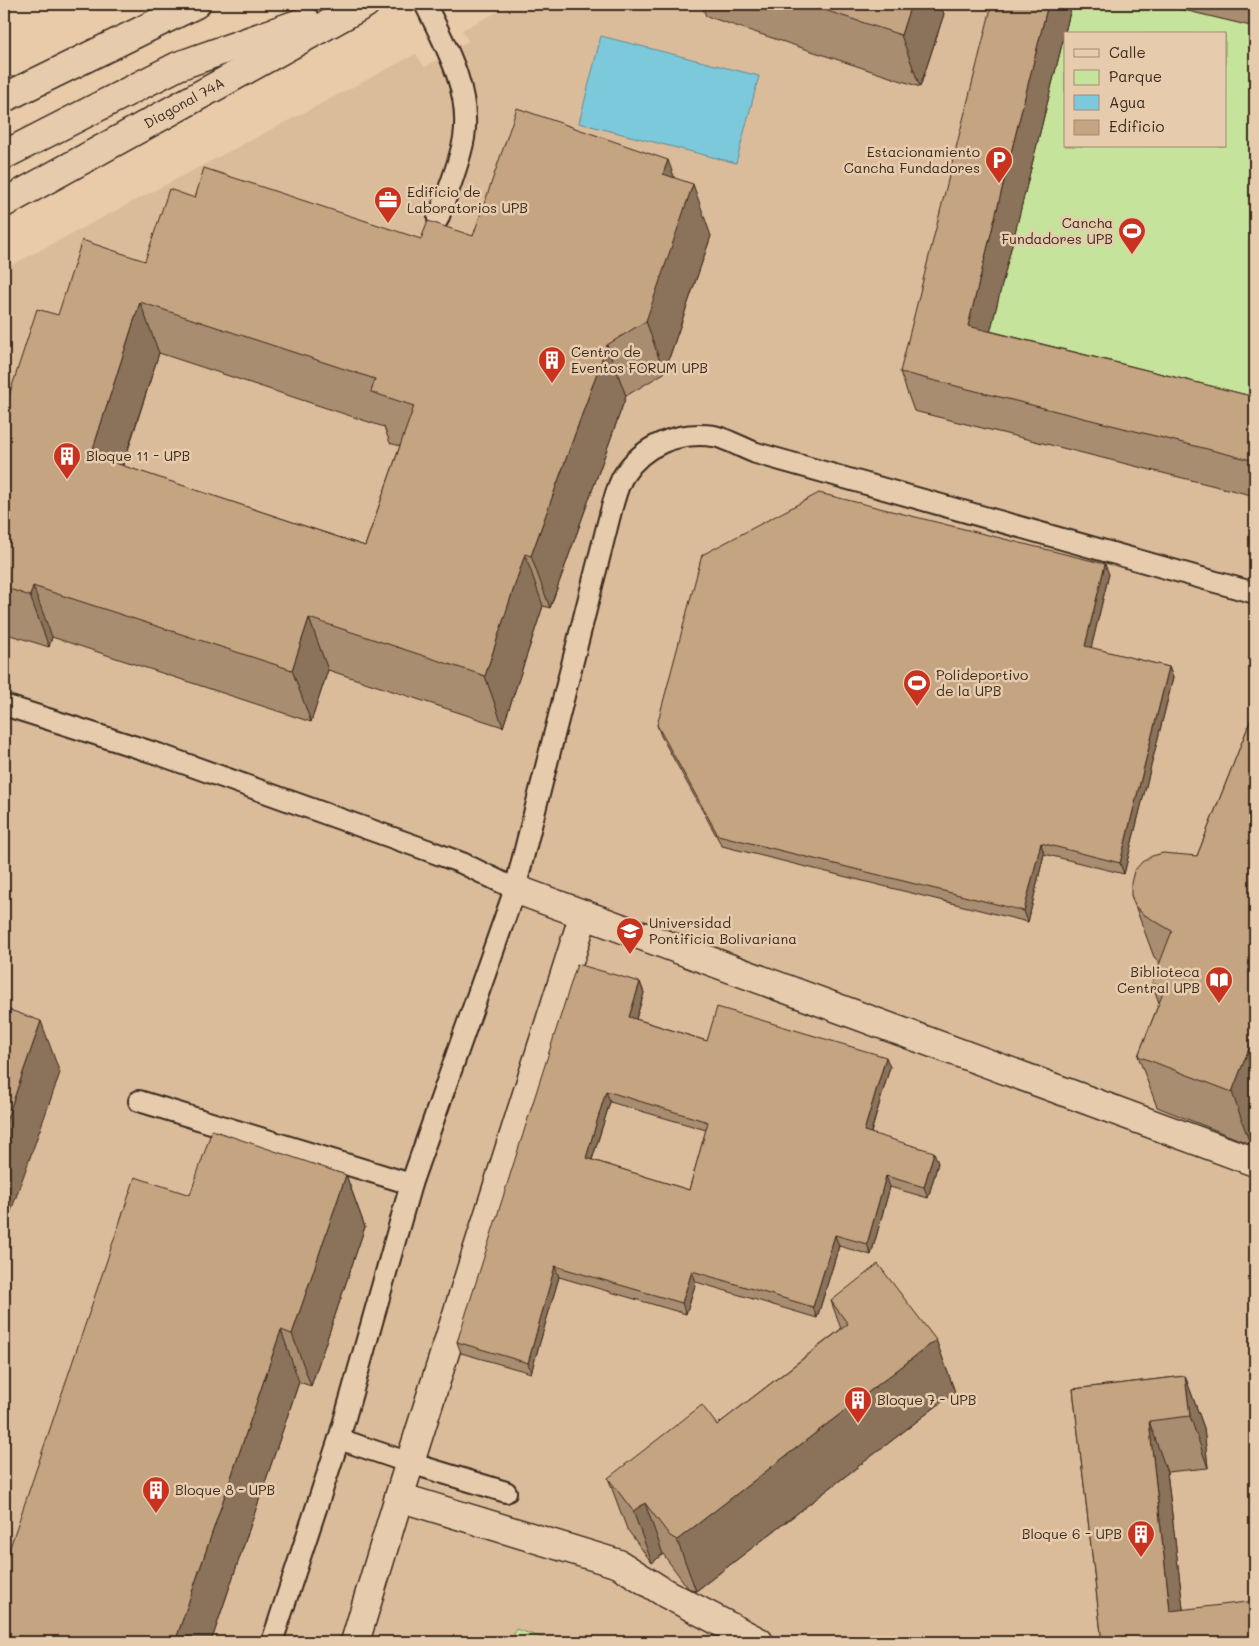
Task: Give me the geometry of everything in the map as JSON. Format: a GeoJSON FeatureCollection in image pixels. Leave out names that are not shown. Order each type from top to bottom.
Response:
{"type":"FeatureCollection","features":[{"type":"Feature","properties":{"kind":"street"},"geometry":{"type":"LineString","coordinates":[[4,98],[196,4]]}},
{"type":"Feature","properties":{"kind":"street"},"geometry":{"type":"LineString","coordinates":[[4,155],[178,66],[354,4]]}},
{"type":"Feature","properties":{"kind":"street","name":"Diagonal 74A"},"geometry":{"type":"LineString","coordinates":[[4,203],[365,4]]}},
{"type":"Feature","properties":{"kind":"street"},"geometry":{"type":"LineString","coordinates":[[515,889],[1255,1162]]}},
{"type":"Feature","properties":{"kind":"street"},"geometry":{"type":"LineString","coordinates":[[355,1642],[399,1497],[584,914]]}},
{"type":"Feature","properties":{"kind":"street"},"geometry":{"type":"LineString","coordinates":[[399,1497],[619,1564],[665,1593],[759,1642]]}},
{"type":"Feature","properties":{"kind":"lane"},"geometry":{"type":"LineString","coordinates":[[425,4],[449,53],[462,89],[465,113],[462,145],[438,219]]}},
{"type":"Feature","properties":{"kind":"lane"},"geometry":{"type":"LineString","coordinates":[[272,1642],[339,1439],[411,1184],[515,889],[612,507],[623,476],[639,457],[659,443],[682,436],[715,436],[756,454],[1255,593]]}},
{"type":"Feature","properties":{"kind":"lane"},"geometry":{"type":"LineString","coordinates":[[4,705],[158,754],[427,850],[462,863],[515,889]]}},
{"type":"Feature","properties":{"kind":"lane"},"geometry":{"type":"LineString","coordinates":[[139,1101],[411,1184]]}},
{"type":"Feature","properties":{"kind":"lane"},"geometry":{"type":"LineString","coordinates":[[339,1439],[506,1492]]}},
{"type":"Feature","properties":{"kind":"shaded area","name":"Universidad Pontificia Bolivariana"},"geometry":{"type":"Polygon","coordinates":[[[513,4],[914,4],[944,14],[951,4],[1255,4],[1255,1642],[4,1642],[4,269],[416,54],[425,67],[468,41],[462,30],[513,4]]]}},
{"type":"Feature","properties":{"kind":"green space","name":"Cancha Fundadores UPB"},"geometry":{"type":"Polygon","coordinates":[[[1072,4],[1160,4],[1255,27],[1255,433],[982,365],[1064,36],[1064,148],[1226,148],[1226,32],[1065,32],[1072,4]]]}},
{"type":"Feature","properties":{"kind":"green space"},"geometry":{"type":"Polygon","coordinates":[[[516,1629],[555,1642],[511,1642],[516,1629]]]}},
{"type":"Feature","properties":{"kind":"water"},"geometry":{"type":"Polygon","coordinates":[[[601,36],[759,76],[736,163],[579,123],[601,36]]]}},
{"type":"Feature","properties":{"kind":"building"},"geometry":{"type":"Polygon","coordinates":[[[806,4],[911,4],[901,35],[806,4]]]}},
{"type":"Feature","properties":{"kind":"building"},"geometry":{"type":"Polygon","coordinates":[[[992,4],[1048,4],[968,326],[1255,397],[1255,461],[900,372],[992,4]]]}},
{"type":"Feature","properties":{"kind":"building"},"geometry":{"type":"Polygon","coordinates":[[[517,108],[668,160],[663,174],[693,184],[646,321],[607,345],[531,556],[525,554],[485,676],[309,618],[292,670],[33,586],[30,596],[4,587],[4,411],[37,309],[58,315],[82,240],[145,261],[169,189],[195,198],[204,168],[421,239],[428,221],[473,236],[517,108]],[[140,302],[91,455],[365,546],[414,406],[371,392],[375,379],[140,302]]]}},
{"type":"Feature","properties":{"kind":"building","name":"Polideportivo de la UPB"},"geometry":{"type":"Polygon","coordinates":[[[819,493],[1105,564],[1085,646],[1169,667],[1120,863],[1041,843],[1024,911],[718,835],[657,725],[702,555],[819,493]]]}},
{"type":"Feature","properties":{"kind":"building"},"geometry":{"type":"Polygon","coordinates":[[[1255,709],[1255,1039],[1253,1038],[1232,1092],[1138,1056],[1165,988],[1152,983],[1172,931],[1143,914],[1135,906],[1131,895],[1131,883],[1134,871],[1142,862],[1152,856],[1163,853],[1197,856],[1255,709]]]}},
{"type":"Feature","properties":{"kind":"building"},"geometry":{"type":"Polygon","coordinates":[[[577,964],[640,982],[629,1017],[707,1041],[717,1007],[886,1057],[864,1131],[934,1152],[924,1187],[886,1176],[867,1244],[835,1235],[813,1307],[692,1271],[682,1303],[555,1266],[528,1363],[457,1342],[577,964]],[[606,1091],[586,1158],[689,1190],[708,1122],[606,1091]]]}},
{"type":"Feature","properties":{"kind":"building"},"geometry":{"type":"Polygon","coordinates":[[[4,1008],[41,1021],[4,1127],[4,1008]]]}},
{"type":"Feature","properties":{"kind":"building","name":"Bloque 8 - UPB"},"geometry":{"type":"Polygon","coordinates":[[[212,1130],[346,1175],[292,1334],[281,1330],[175,1642],[4,1642],[4,1565],[135,1177],[190,1195],[212,1130]]]}},
{"type":"Feature","properties":{"kind":"building"},"geometry":{"type":"Polygon","coordinates":[[[878,1264],[936,1340],[677,1540],[670,1536],[645,1503],[633,1511],[608,1478],[702,1405],[717,1425],[848,1324],[831,1301],[878,1264]]]}},
{"type":"Feature","properties":{"kind":"building"},"geometry":{"type":"Polygon","coordinates":[[[1185,1376],[1190,1416],[1149,1421],[1170,1611],[1255,1601],[1255,1642],[1102,1642],[1073,1389],[1185,1376]]]}},
{"type":"Feature","properties":{"kind":"place","name":"Estacionamiento Cancha Fundadores"},"geometry":{"type":"Point","coordinates":[999,184]}},
{"type":"Feature","properties":{"kind":"place","name":"Edificio de Laboratorios UPB"},"geometry":{"type":"Point","coordinates":[388,224]}},
{"type":"Feature","properties":{"kind":"place","name":"Cancha Fundadores UPB"},"geometry":{"type":"Point","coordinates":[1132,255]}},
{"type":"Feature","properties":{"kind":"place","name":"Centro de Eventos FORUM UPB"},"geometry":{"type":"Point","coordinates":[552,384]}},
{"type":"Feature","properties":{"kind":"place","name":"Bloque 11 - UPB"},"geometry":{"type":"Point","coordinates":[67,480]}},
{"type":"Feature","properties":{"kind":"place","name":"Polideportivo de la UPB"},"geometry":{"type":"Point","coordinates":[917,707]}},
{"type":"Feature","properties":{"kind":"place","name":"Universidad Pontificia Bolivariana"},"geometry":{"type":"Point","coordinates":[630,955]}},
{"type":"Feature","properties":{"kind":"place","name":"Biblioteca Central UPB"},"geometry":{"type":"Point","coordinates":[1219,1004]}},
{"type":"Feature","properties":{"kind":"place","name":"Bloque 7 - UPB"},"geometry":{"type":"Point","coordinates":[858,1424]}},
{"type":"Feature","properties":{"kind":"place","name":"Bloque 8 - UPB"},"geometry":{"type":"Point","coordinates":[156,1514]}},
{"type":"Feature","properties":{"kind":"place","name":"Bloque 6 - UPB"},"geometry":{"type":"Point","coordinates":[1141,1558]}}]}
